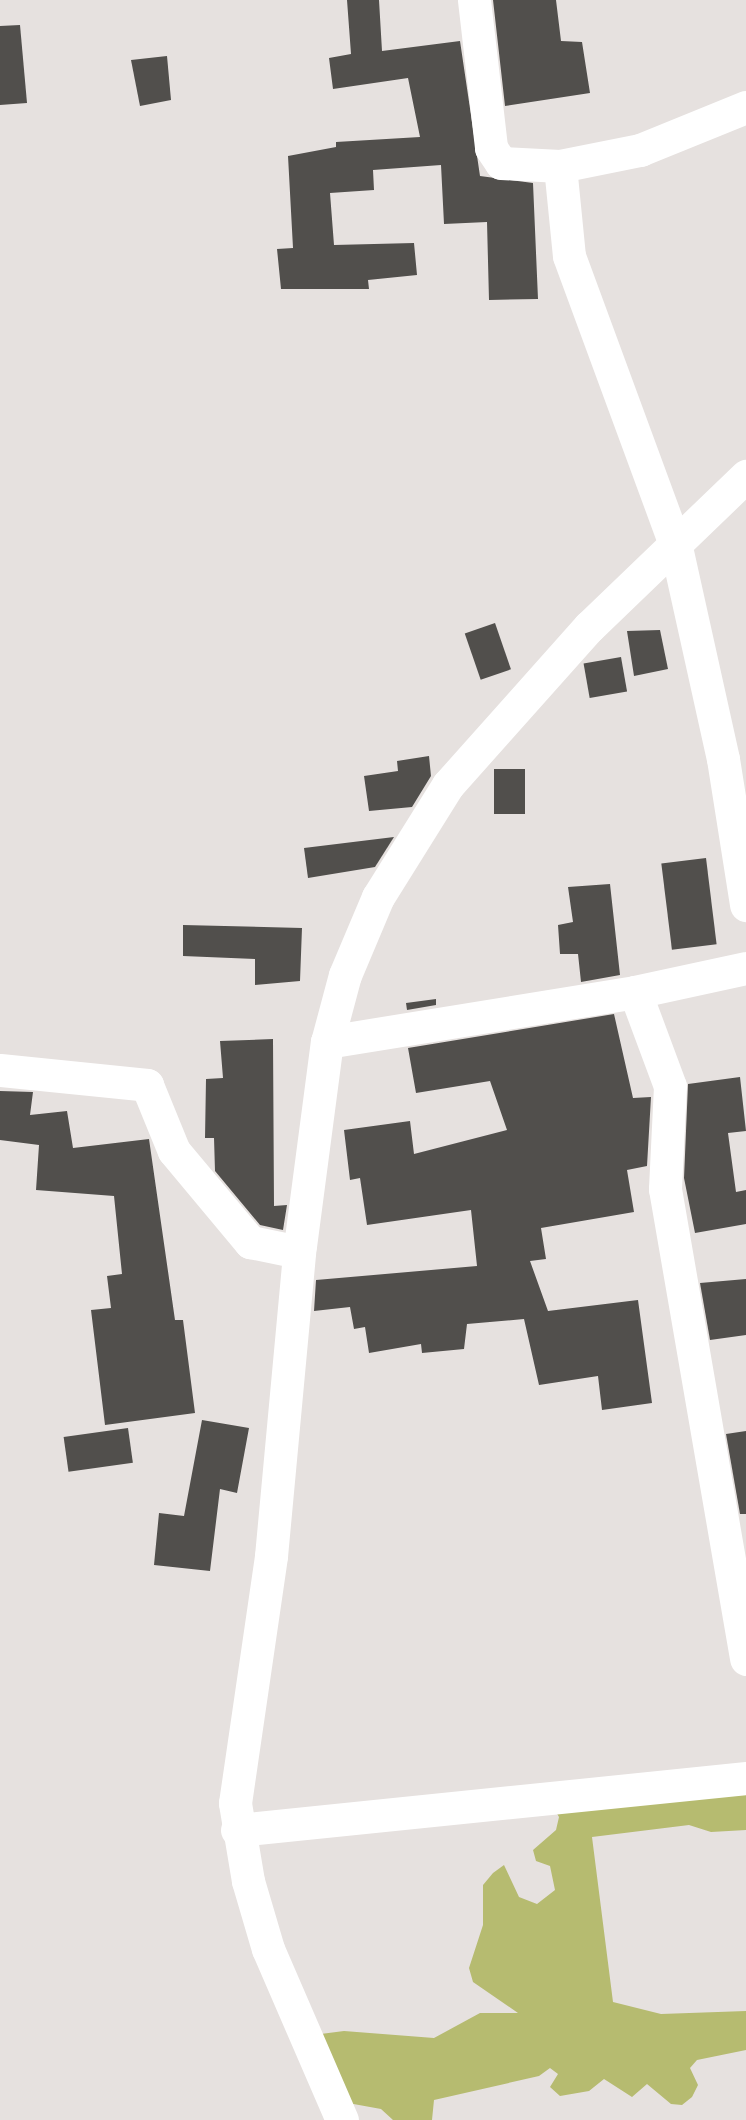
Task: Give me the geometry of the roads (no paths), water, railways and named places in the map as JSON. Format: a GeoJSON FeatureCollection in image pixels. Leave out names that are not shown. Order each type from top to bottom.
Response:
{"type":"FeatureCollection","features":[{"type":"Feature","properties":{"kind":"street"},"geometry":{"type":"LineString","coordinates":[[474,0],[495,157],[509,165],[560,165],[640,150],[746,107]]}},
{"type":"Feature","properties":{"kind":"street"},"geometry":{"type":"LineString","coordinates":[[560,165],[569,256],[676,548],[723,759],[746,905]]}},
{"type":"Feature","properties":{"kind":"street"},"geometry":{"type":"LineString","coordinates":[[342,2120],[268,1949],[237,1830],[237,1768],[271,1556],[299,1252],[327,1042],[345,975],[378,897],[448,784],[589,627],[676,548],[746,476]]}},
{"type":"Feature","properties":{"kind":"street"},"geometry":{"type":"LineString","coordinates":[[327,1042],[635,992],[746,968]]}},
{"type":"Feature","properties":{"kind":"street"},"geometry":{"type":"LineString","coordinates":[[635,992],[670,1086],[665,1189],[746,1659]]}},
{"type":"Feature","properties":{"kind":"street"},"geometry":{"type":"LineString","coordinates":[[0,1070],[147,1085],[174,1151],[250,1242],[299,1252]]}},
{"type":"Feature","properties":{"kind":"street"},"geometry":{"type":"LineString","coordinates":[[237,1830],[746,1778]]}}]}
